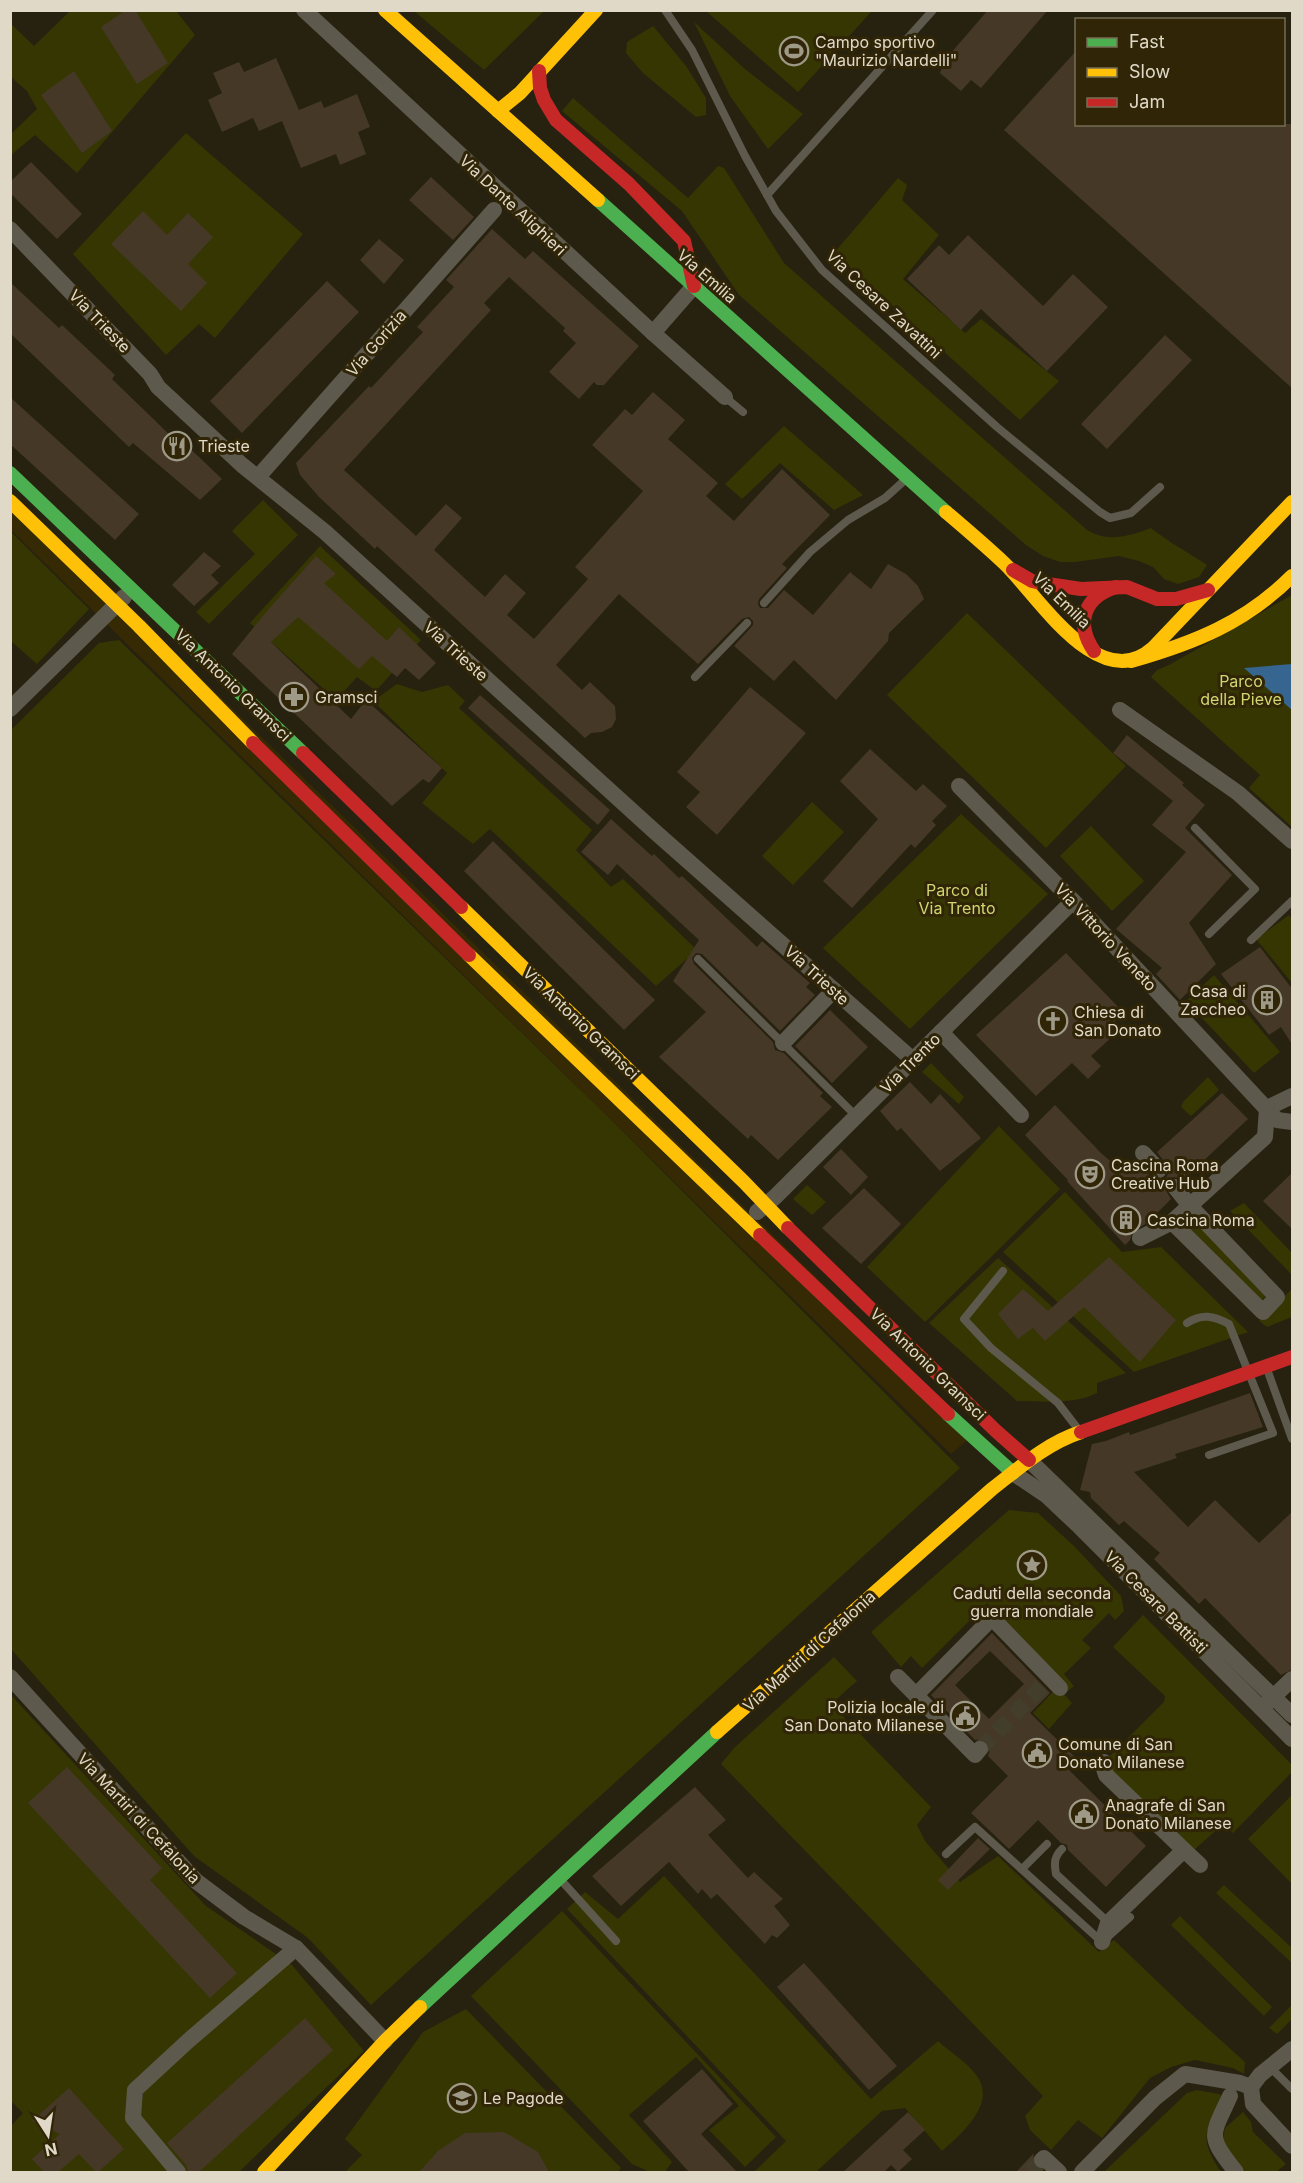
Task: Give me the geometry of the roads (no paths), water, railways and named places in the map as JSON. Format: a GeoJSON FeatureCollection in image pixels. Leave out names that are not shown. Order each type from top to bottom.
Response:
{"type":"FeatureCollection","features":[{"type":"Feature","properties":{"kind":"main road","name":"Via Emilia"},"geometry":{"type":"LineString","coordinates":[[385,10],[610,214],[694,286],[1007,566],[1031,596],[1054,619],[1098,655],[1112,662],[1131,661],[1148,651],[1226,575],[1293,502]]}},
{"type":"Feature","properties":{"kind":"main road"},"geometry":{"type":"LineString","coordinates":[[498,111],[520,93],[596,10]]}},
{"type":"Feature","properties":{"kind":"main road"},"geometry":{"type":"LineString","coordinates":[[539,71],[540,88],[544,100],[556,120],[629,184],[684,241],[694,286]]}},
{"type":"Feature","properties":{"kind":"main road"},"geometry":{"type":"LineString","coordinates":[[498,111],[516,77]]}},
{"type":"Feature","properties":{"kind":"main road","name":"Via Antonio Gramsci"},"geometry":{"type":"LineString","coordinates":[[10,473],[133,588],[402,869],[746,1221],[1013,1473]]}},
{"type":"Feature","properties":{"kind":"main road","name":"Via Antonio Gramsci"},"geometry":{"type":"LineString","coordinates":[[10,501],[139,626],[281,772],[402,869],[744,1182],[764,1205],[996,1431],[1029,1460]]}},
{"type":"Feature","properties":{"kind":"main road","name":"Via Emilia"},"geometry":{"type":"LineString","coordinates":[[1007,566],[1032,581],[1041,583],[1081,589],[1131,588],[1165,600],[1187,597],[1209,590]]}},
{"type":"Feature","properties":{"kind":"main road"},"geometry":{"type":"LineString","coordinates":[[1131,661],[1174,649],[1225,627],[1266,600],[1293,576]]}},
{"type":"Feature","properties":{"kind":"main road","name":"Via Emilia"},"geometry":{"type":"LineString","coordinates":[[1098,655],[1084,634],[1085,613],[1098,594],[1118,587]]}},
{"type":"Feature","properties":{"kind":"main road"},"geometry":{"type":"LineString","coordinates":[[1143,594],[1152,602],[1158,617],[1156,639],[1148,651]]}},
{"type":"Feature","properties":{"kind":"main road","name":"Via Martiri di Cefalonia"},"geometry":{"type":"LineString","coordinates":[[264,2172],[386,2041],[559,1878],[688,1758],[992,1489],[1029,1460],[1068,1436],[1293,1357]]}},
{"type":"Feature","properties":{"kind":"street","name":"Via Dante Alighieri"},"geometry":{"type":"LineString","coordinates":[[304,10],[527,218],[725,397]]}},
{"type":"Feature","properties":{"kind":"street"},"geometry":{"type":"LineString","coordinates":[[488,182],[494,210],[527,218]]}},
{"type":"Feature","properties":{"kind":"street","name":"Via Gorizia"},"geometry":{"type":"LineString","coordinates":[[258,477],[494,210]]}},
{"type":"Feature","properties":{"kind":"street","name":"Via Trieste"},"geometry":{"type":"LineString","coordinates":[[10,229],[150,374],[158,387],[242,465],[325,532],[653,830],[913,1060]]}},
{"type":"Feature","properties":{"kind":"street"},"geometry":{"type":"LineString","coordinates":[[653,333],[694,286]]}},
{"type":"Feature","properties":{"kind":"street"},"geometry":{"type":"LineString","coordinates":[[10,710],[133,588]]}},
{"type":"Feature","properties":{"kind":"street"},"geometry":{"type":"LineString","coordinates":[[1120,710],[1238,793],[1293,841]]}},
{"type":"Feature","properties":{"kind":"street","name":"Via Vittorio Veneto"},"geometry":{"type":"LineString","coordinates":[[959,786],[1073,901],[1191,1039],[1267,1108],[1277,1120],[1293,1122]]}},
{"type":"Feature","properties":{"kind":"street","name":"Via Trento"},"geometry":{"type":"LineString","coordinates":[[746,1221],[856,1116],[1073,901]]}},
{"type":"Feature","properties":{"kind":"street"},"geometry":{"type":"LineString","coordinates":[[783,1043],[834,990]]}},
{"type":"Feature","properties":{"kind":"street"},"geometry":{"type":"LineString","coordinates":[[941,1032],[1021,1115]]}},
{"type":"Feature","properties":{"kind":"street"},"geometry":{"type":"LineString","coordinates":[[1140,1238],[1172,1222],[1265,1137],[1267,1108],[1293,1096]]}},
{"type":"Feature","properties":{"kind":"street"},"geometry":{"type":"LineString","coordinates":[[1143,1153],[1160,1170]]}},
{"type":"Feature","properties":{"kind":"street"},"geometry":{"type":"LineString","coordinates":[[1172,1222],[1263,1312],[1277,1297],[1174,1187]]}},
{"type":"Feature","properties":{"kind":"street","name":"Via Cesare Battisti"},"geometry":{"type":"LineString","coordinates":[[1029,1460],[1268,1702],[1293,1739]]}},
{"type":"Feature","properties":{"kind":"street","name":"Via Cesare Battisti"},"geometry":{"type":"LineString","coordinates":[[1013,1473],[1046,1495],[1268,1702],[1293,1715]]}},
{"type":"Feature","properties":{"kind":"street"},"geometry":{"type":"LineString","coordinates":[[916,1695],[992,1618],[1060,1688]]}},
{"type":"Feature","properties":{"kind":"street","name":"Via Martiri di Cefalonia"},"geometry":{"type":"LineString","coordinates":[[10,1677],[196,1881],[244,1917],[296,1948],[386,2041]]}},
{"type":"Feature","properties":{"kind":"street"},"geometry":{"type":"LineString","coordinates":[[898,1677],[975,1755],[980,1749]]}},
{"type":"Feature","properties":{"kind":"street"},"geometry":{"type":"LineString","coordinates":[[1268,1702],[1293,1679]]}},
{"type":"Feature","properties":{"kind":"street"},"geometry":{"type":"LineString","coordinates":[[1104,1762],[1106,1775],[1200,1865]]}},
{"type":"Feature","properties":{"kind":"street"},"geometry":{"type":"LineString","coordinates":[[1102,1942],[1112,1926],[1184,1850]]}},
{"type":"Feature","properties":{"kind":"street"},"geometry":{"type":"LineString","coordinates":[[178,2172],[133,2118],[135,2090],[296,1948]]}},
{"type":"Feature","properties":{"kind":"street"},"geometry":{"type":"LineString","coordinates":[[1293,2049],[1260,2075],[1251,2087],[1253,2104],[1293,2146]]}},
{"type":"Feature","properties":{"kind":"street"},"geometry":{"type":"LineString","coordinates":[[1083,2172],[1155,2098],[1185,2074],[1251,2087]]}},
{"type":"Feature","properties":{"kind":"street"},"geometry":{"type":"LineString","coordinates":[[1230,2096],[1214,2132],[1215,2143],[1236,2172]]}},
{"type":"Feature","properties":{"kind":"street"},"geometry":{"type":"LineString","coordinates":[[1041,2160],[1044,2158],[1059,2172]]}},
{"type":"Feature","properties":{"kind":"lane","name":"Via Cesare Zavattini"},"geometry":{"type":"LineString","coordinates":[[665,10],[692,50],[776,211],[822,270],[997,427],[1100,512],[1110,518],[1131,513],[1160,487]]}},
{"type":"Feature","properties":{"kind":"lane"},"geometry":{"type":"LineString","coordinates":[[767,195],[933,10]]}},
{"type":"Feature","properties":{"kind":"lane"},"geometry":{"type":"LineString","coordinates":[[725,397],[743,412]]}},
{"type":"Feature","properties":{"kind":"lane"},"geometry":{"type":"LineString","coordinates":[[764,603],[810,552],[849,520],[885,498],[908,478]]}},
{"type":"Feature","properties":{"kind":"lane"},"geometry":{"type":"LineString","coordinates":[[695,677],[747,623]]}},
{"type":"Feature","properties":{"kind":"lane"},"geometry":{"type":"LineString","coordinates":[[1195,828],[1255,889],[1209,934]]}},
{"type":"Feature","properties":{"kind":"lane"},"geometry":{"type":"LineString","coordinates":[[1251,940],[1293,901]]}},
{"type":"Feature","properties":{"kind":"lane"},"geometry":{"type":"LineString","coordinates":[[698,959],[856,1116]]}},
{"type":"Feature","properties":{"kind":"lane"},"geometry":{"type":"LineString","coordinates":[[1003,1271],[964,1319],[991,1348],[1058,1403],[1080,1432]]}},
{"type":"Feature","properties":{"kind":"lane"},"geometry":{"type":"LineString","coordinates":[[1187,1323],[1195,1318],[1208,1316],[1229,1324],[1273,1433],[1209,1455]]}},
{"type":"Feature","properties":{"kind":"lane"},"geometry":{"type":"LineString","coordinates":[[1266,1366],[1293,1439]]}},
{"type":"Feature","properties":{"kind":"lane"},"geometry":{"type":"LineString","coordinates":[[946,1854],[975,1827],[1102,1942]]}},
{"type":"Feature","properties":{"kind":"lane"},"geometry":{"type":"LineString","coordinates":[[1022,1869],[1047,1844]]}},
{"type":"Feature","properties":{"kind":"lane"},"geometry":{"type":"LineString","coordinates":[[1062,1849],[1054,1862],[1056,1874],[1112,1926],[1130,1917]]}},
{"type":"Feature","properties":{"kind":"lane"},"geometry":{"type":"LineString","coordinates":[[559,1878],[616,1941]]}},
{"type":"Feature","properties":{"kind":"lane"},"geometry":{"type":"LineString","coordinates":[[1271,2068],[1293,2089]]}},
{"type":"Feature","properties":{"kind":"water"},"geometry":{"type":"Polygon","coordinates":[[[1292,664],[1292,710],[1244,668],[1292,664]]]}},
{"type":"Feature","properties":{"kind":"tunnel"},"geometry":{"type":"LineString","coordinates":[[980,1749],[1050,1678]]}},
{"type":"Feature","properties":{"kind":"tunnel"},"geometry":{"type":"LineString","coordinates":[[1030,2172],[1042,2160]]}},
{"type":"Feature","properties":{"kind":"place","name":"Campo sportivo \"Maurizio Nardelli\""},"geometry":{"type":"Point","coordinates":[794,51]}},
{"type":"Feature","properties":{"kind":"place","name":"Trieste"},"geometry":{"type":"Point","coordinates":[177,446]}},
{"type":"Feature","properties":{"kind":"place","name":"Gramsci"},"geometry":{"type":"Point","coordinates":[294,697]}},
{"type":"Feature","properties":{"kind":"place","name":"Casa di Zaccheo"},"geometry":{"type":"Point","coordinates":[1267,1000]}},
{"type":"Feature","properties":{"kind":"place","name":"Chiesa di San Donato"},"geometry":{"type":"Point","coordinates":[1053,1021]}},
{"type":"Feature","properties":{"kind":"place","name":"Cascina Roma Creative Hub"},"geometry":{"type":"Point","coordinates":[1090,1174]}},
{"type":"Feature","properties":{"kind":"place","name":"Cascina Roma"},"geometry":{"type":"Point","coordinates":[1126,1220]}},
{"type":"Feature","properties":{"kind":"place","name":"Caduti della seconda guerra mondiale"},"geometry":{"type":"Point","coordinates":[1032,1565]}},
{"type":"Feature","properties":{"kind":"place","name":"Polizia locale di San Donato Milanese"},"geometry":{"type":"Point","coordinates":[965,1716]}},
{"type":"Feature","properties":{"kind":"place","name":"Comune di San Donato Milanese"},"geometry":{"type":"Point","coordinates":[1037,1753]}},
{"type":"Feature","properties":{"kind":"place","name":"Anagrafe di San Donato Milanese"},"geometry":{"type":"Point","coordinates":[1084,1814]}},
{"type":"Feature","properties":{"kind":"place","name":"Le Pagode"},"geometry":{"type":"Point","coordinates":[462,2098]}},
{"type":"Feature","properties":{"kind":"park label","name":"Parco della Pieve"},"geometry":{"type":"Point","coordinates":[1241,690]}},
{"type":"Feature","properties":{"kind":"park label","name":"Parco di Via Trento"},"geometry":{"type":"Point","coordinates":[957,899]}}]}
